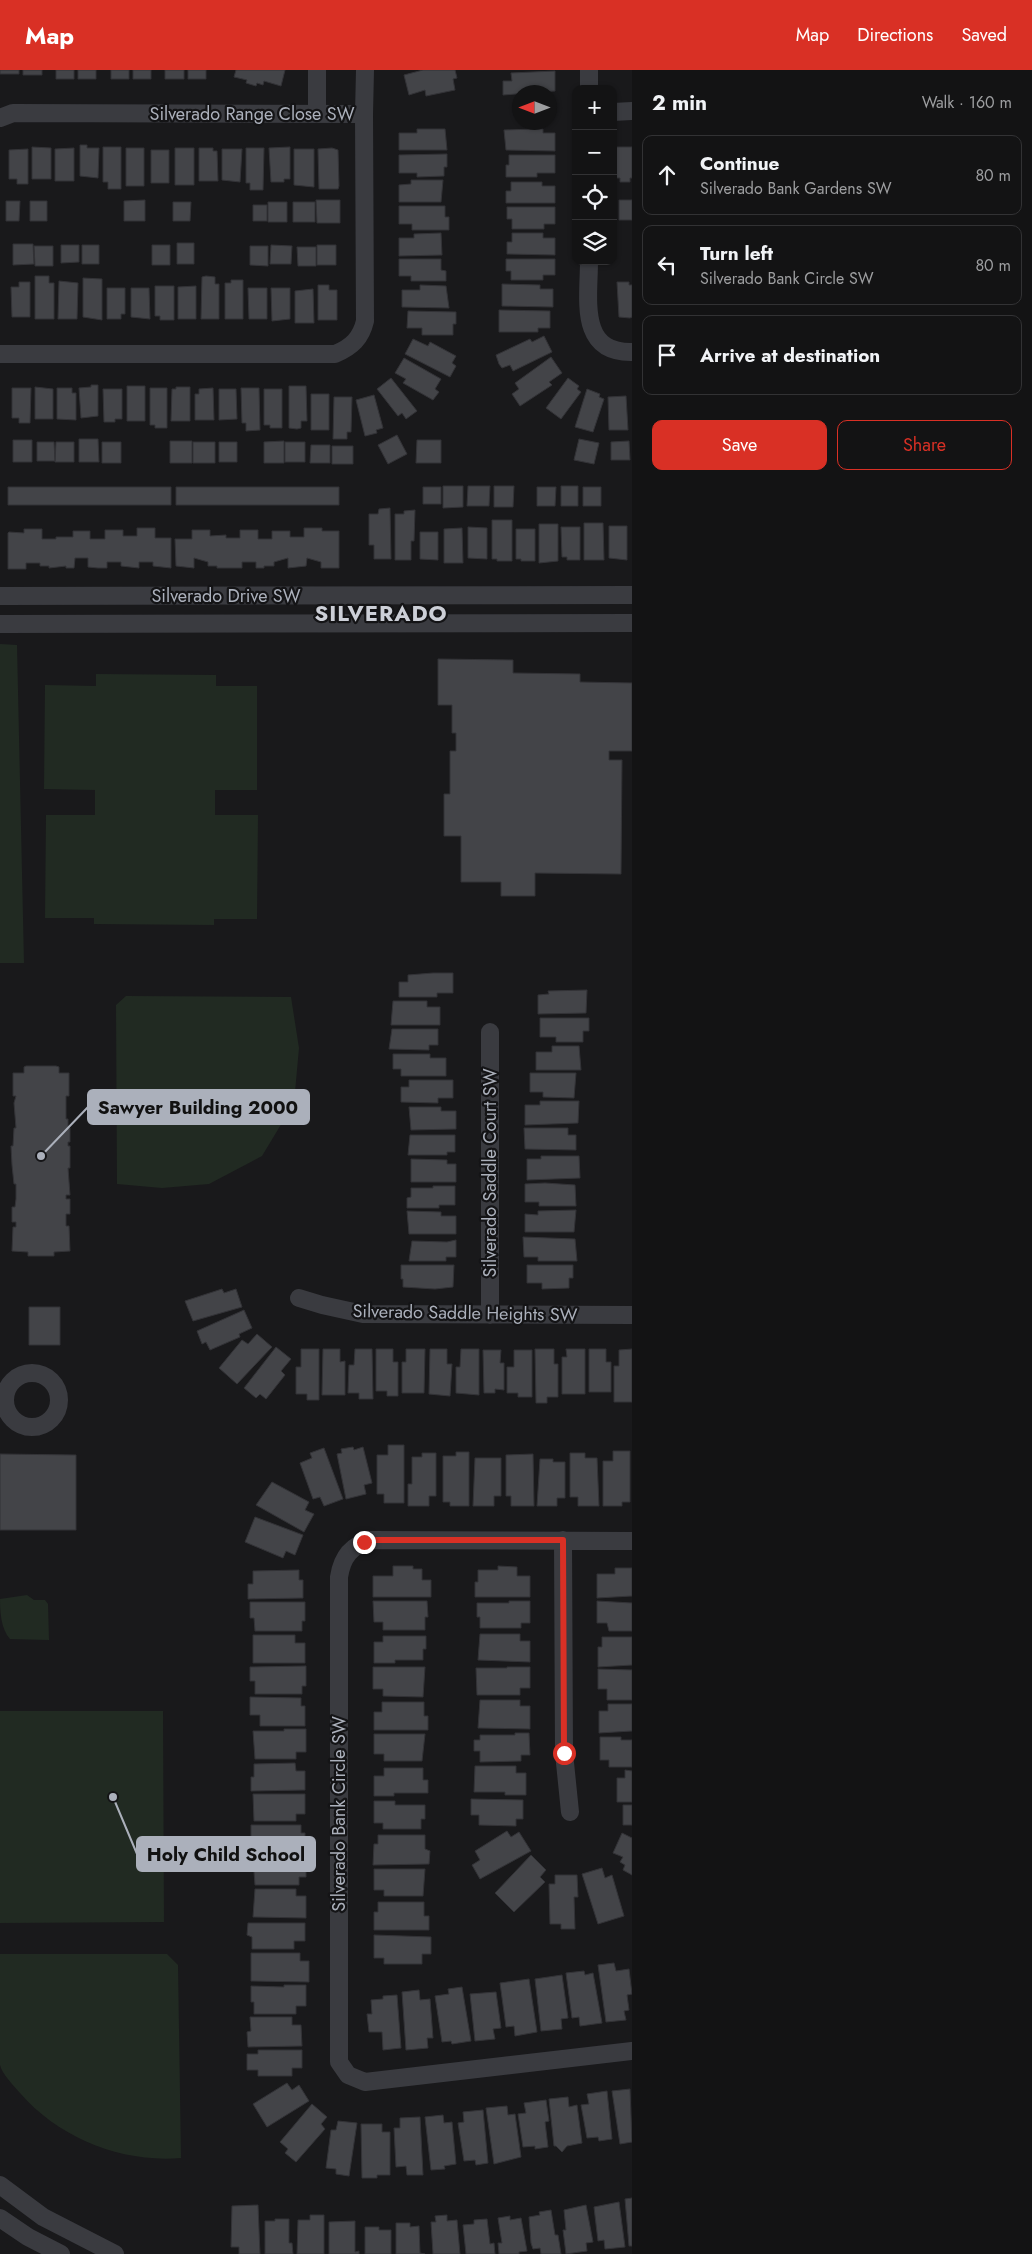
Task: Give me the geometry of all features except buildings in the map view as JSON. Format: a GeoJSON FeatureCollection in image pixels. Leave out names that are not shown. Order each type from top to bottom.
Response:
{"type":"FeatureCollection","features":[{"type":"Feature","properties":{"kind":"street"},"geometry":{"type":"LineString","coordinates":[[317,70],[317,114]]}},
{"type":"Feature","properties":{"kind":"street"},"geometry":{"type":"LineString","coordinates":[[364,114],[365,70]]}},
{"type":"Feature","properties":{"kind":"street"},"geometry":{"type":"LineString","coordinates":[[589,70],[589,85]]}},
{"type":"Feature","properties":{"kind":"street"},"geometry":{"type":"LineString","coordinates":[[617,112],[632,111]]}},
{"type":"Feature","properties":{"kind":"street","name":"Silverado Range Close SW"},"geometry":{"type":"LineString","coordinates":[[0,118],[13,114],[364,114],[365,321],[362,332],[347,349],[335,354],[0,354]]}},
{"type":"Feature","properties":{"kind":"street"},"geometry":{"type":"LineString","coordinates":[[590,265],[591,327],[596,337],[610,349],[618,352],[632,352]]}},
{"type":"Feature","properties":{"kind":"street","name":"Silverado Drive SW"},"geometry":{"type":"LineString","coordinates":[[0,596],[632,595]]}},
{"type":"Feature","properties":{"kind":"street"},"geometry":{"type":"LineString","coordinates":[[356,596],[356,624]]}},
{"type":"Feature","properties":{"kind":"street","name":"Silverado Drive SW"},"geometry":{"type":"LineString","coordinates":[[0,624],[632,623]]}},
{"type":"Feature","properties":{"kind":"street","name":"Silverado Saddle Court SW"},"geometry":{"type":"LineString","coordinates":[[490,1032],[490,1315]]}},
{"type":"Feature","properties":{"kind":"street","name":"Silverado Saddle Heights SW"},"geometry":{"type":"LineString","coordinates":[[299,1298],[322,1306],[363,1314],[632,1315]]}},
{"type":"Feature","properties":{"kind":"street","name":"Silverado Bank Circle SW"},"geometry":{"type":"LineString","coordinates":[[632,1541],[371,1540],[355,1546],[342,1564],[339,1577],[338,2062],[348,2074],[365,2082],[632,2050]]}},
{"type":"Feature","properties":{"kind":"street"},"geometry":{"type":"LineString","coordinates":[[563,1540],[564,1753],[570,1812]]}},
{"type":"Feature","properties":{"kind":"street"},"geometry":{"type":"LineString","coordinates":[[0,2185],[43,2217],[108,2253]]}},
{"type":"Feature","properties":{"kind":"street"},"geometry":{"type":"LineString","coordinates":[[0,2218],[28,2237],[61,2254]]}},
{"type":"Feature","properties":{"kind":"shaded area"},"geometry":{"type":"Polygon","coordinates":[[[0,644],[17,645],[24,963],[0,963],[0,644]]]}},
{"type":"Feature","properties":{"kind":"shaded area"},"geometry":{"type":"Polygon","coordinates":[[[96,674],[216,675],[216,686],[257,686],[257,790],[215,790],[215,815],[258,815],[257,919],[214,919],[214,925],[94,924],[94,918],[45,918],[46,815],[95,815],[95,790],[44,789],[45,685],[96,686],[96,674]]]}},
{"type":"Feature","properties":{"kind":"shaded area"},"geometry":{"type":"Polygon","coordinates":[[[126,996],[291,997],[299,1048],[294,1103],[262,1156],[209,1184],[162,1188],[117,1184],[116,1005],[126,996]]]}},
{"type":"Feature","properties":{"kind":"shaded area"},"geometry":{"type":"Polygon","coordinates":[[[27,1595],[34,1600],[45,1600],[48,1604],[49,1640],[10,1639],[7,1635],[1,1615],[0,1599],[27,1595]]]}},
{"type":"Feature","properties":{"kind":"shaded area"},"geometry":{"type":"Polygon","coordinates":[[[0,1711],[163,1711],[164,1922],[0,1923],[0,1711]]]}},
{"type":"Feature","properties":{"kind":"shaded area"},"geometry":{"type":"Polygon","coordinates":[[[0,1954],[167,1954],[178,1965],[181,2158],[136,2156],[93,2144],[72,2135],[53,2123],[20,2093],[6,2076],[0,2065],[0,1954]]]}},
{"type":"Feature","properties":{"kind":"place","name":"Sawyer Building 2000"},"geometry":{"type":"Point","coordinates":[41,1156]}},
{"type":"Feature","properties":{"kind":"place","name":"Holy Child School"},"geometry":{"type":"Point","coordinates":[113,1797]}},
{"type":"Feature","properties":{"kind":"district","name":"SILVERADO"},"geometry":{"type":"Point","coordinates":[381,613]}},
{"type":"Feature","properties":{"kind":"route"},"geometry":{"type":"LineString","coordinates":[[364,1542],[371,1540],[563,1540],[564,1753]]}}]}
